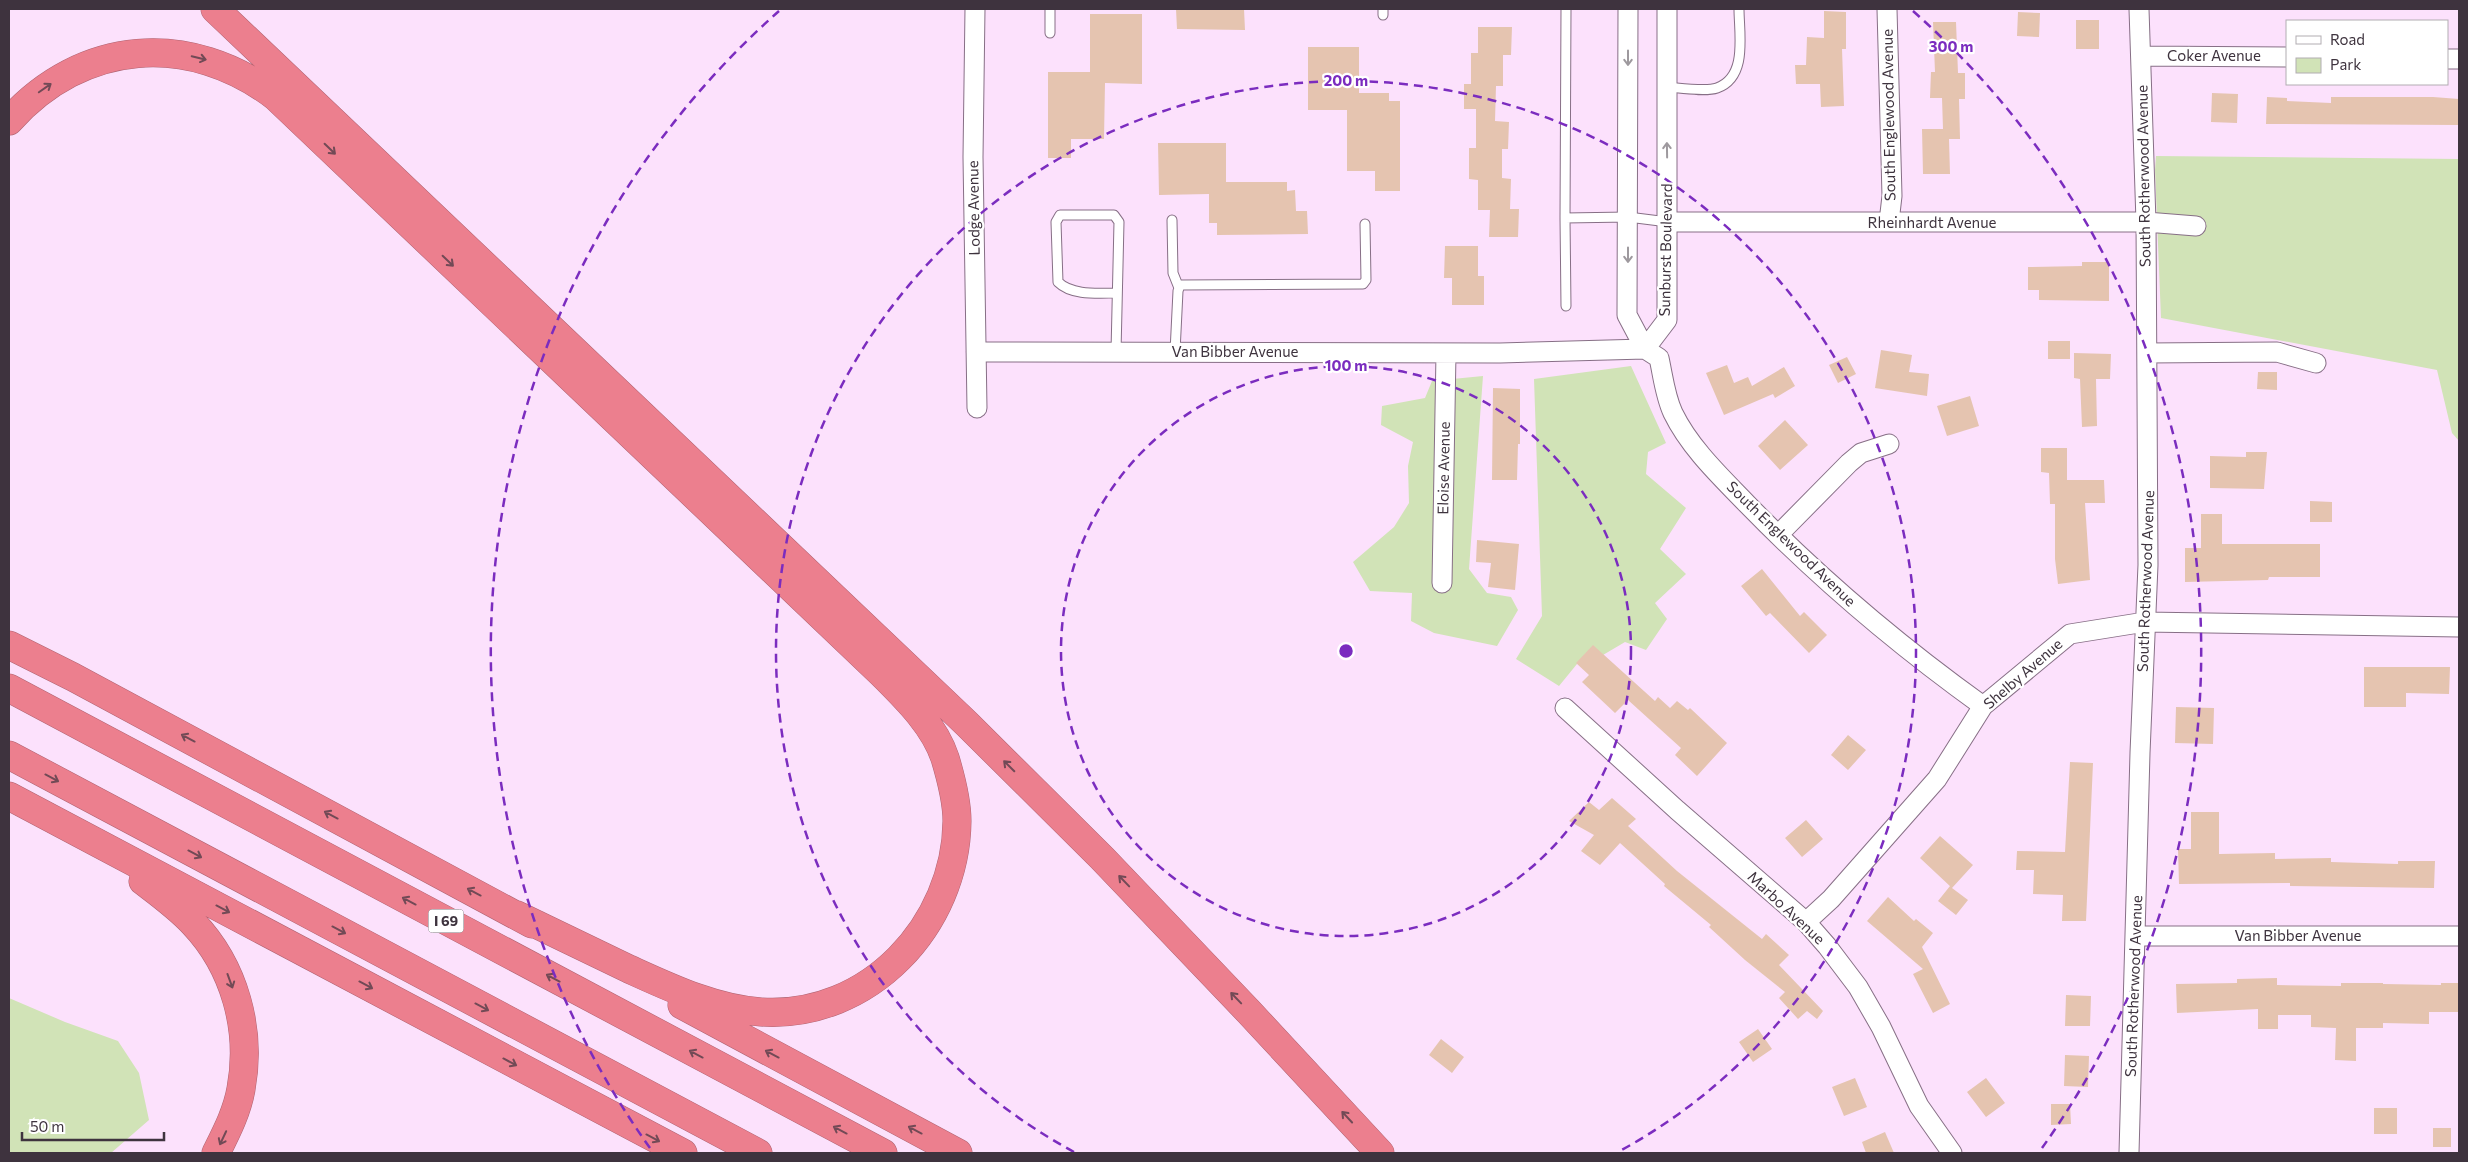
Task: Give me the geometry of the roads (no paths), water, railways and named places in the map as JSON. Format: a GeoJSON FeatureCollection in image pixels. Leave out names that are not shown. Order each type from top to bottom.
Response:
{"type":"FeatureCollection","features":[{"type":"Feature","properties":{"kind":"highway"},"geometry":{"type":"LineString","coordinates":[[215,9],[974,730],[1149,907],[1380,1153]]}},
{"type":"Feature","properties":{"kind":"highway"},"geometry":{"type":"LineString","coordinates":[[9,121],[30,99],[61,77],[98,60],[135,53],[170,53],[206,60],[243,74],[260,85],[276,97],[882,674],[922,718],[944,757],[955,799],[957,820],[955,848],[947,884],[939,904],[902,957],[874,981],[839,999],[813,1007],[776,1012],[761,1012],[724,1006],[659,982],[517,916]]}},
{"type":"Feature","properties":{"kind":"highway"},"geometry":{"type":"LineString","coordinates":[[9,636],[73,676]]}},
{"type":"Feature","properties":{"kind":"highway"},"geometry":{"type":"LineString","coordinates":[[9,644],[73,676],[958,1153]]}},
{"type":"Feature","properties":{"kind":"highway","name":"I 69"},"geometry":{"type":"LineString","coordinates":[[9,688],[883,1153]]}},
{"type":"Feature","properties":{"kind":"highway"},"geometry":{"type":"LineString","coordinates":[[9,755],[758,1153]]}},
{"type":"Feature","properties":{"kind":"highway"},"geometry":{"type":"LineString","coordinates":[[9,796],[683,1153]]}},
{"type":"Feature","properties":{"kind":"highway"},"geometry":{"type":"LineString","coordinates":[[87,837],[194,923],[213,948],[228,973],[243,1025],[245,1065],[241,1091],[233,1117],[216,1153]]}},
{"type":"Feature","properties":{"kind":"street","name":"Lodge Avenue"},"geometry":{"type":"LineString","coordinates":[[975,9],[973,157],[977,408]]}},
{"type":"Feature","properties":{"kind":"street"},"geometry":{"type":"LineString","coordinates":[[1628,9],[1628,314],[1645,349]]}},
{"type":"Feature","properties":{"kind":"street","name":"Sunburst Boulevard"},"geometry":{"type":"LineString","coordinates":[[1645,349],[1666,320],[1668,222],[1667,9]]}},
{"type":"Feature","properties":{"kind":"street","name":"South Englewood Avenue"},"geometry":{"type":"LineString","coordinates":[[1886,9],[1892,196],[1889,222]]}},
{"type":"Feature","properties":{"kind":"street","name":"South Rotherwood Avenue"},"geometry":{"type":"LineString","coordinates":[[2129,1153],[2148,565],[2146,222],[2140,9]]}},
{"type":"Feature","properties":{"kind":"street","name":"Coker Avenue"},"geometry":{"type":"LineString","coordinates":[[2141,56],[2286,57]]}},
{"type":"Feature","properties":{"kind":"street","name":"Rheinhardt Avenue"},"geometry":{"type":"LineString","coordinates":[[1668,222],[2146,222],[2196,226]]}},
{"type":"Feature","properties":{"kind":"street","name":"Van Bibber Avenue"},"geometry":{"type":"LineString","coordinates":[[976,352],[1446,353],[1645,349]]}},
{"type":"Feature","properties":{"kind":"street","name":"South Englewood Avenue"},"geometry":{"type":"LineString","coordinates":[[1645,349],[1659,358],[1673,413],[1710,466],[1778,535],[1915,657],[1983,706]]}},
{"type":"Feature","properties":{"kind":"street"},"geometry":{"type":"LineString","coordinates":[[2147,352],[2277,352],[2316,363]]}},
{"type":"Feature","properties":{"kind":"street","name":"Eloise Avenue"},"geometry":{"type":"LineString","coordinates":[[1442,582],[1446,353]]}},
{"type":"Feature","properties":{"kind":"street"},"geometry":{"type":"LineString","coordinates":[[1778,535],[1861,454],[1889,444]]}},
{"type":"Feature","properties":{"kind":"street","name":"Shelby Avenue"},"geometry":{"type":"LineString","coordinates":[[1806,922],[1831,899],[1938,779],[1983,706],[2070,634],[2145,622],[2459,627]]}},
{"type":"Feature","properties":{"kind":"street","name":"Marbo Avenue"},"geometry":{"type":"LineString","coordinates":[[1565,708],[1677,810],[1806,922],[1858,987],[1881,1027],[1919,1106],[1952,1153]]}},
{"type":"Feature","properties":{"kind":"street","name":"Van Bibber Avenue"},"geometry":{"type":"LineString","coordinates":[[2136,936],[2459,936]]}},
{"type":"Feature","properties":{"kind":"lane"},"geometry":{"type":"LineString","coordinates":[[1050,9],[1050,33]]}},
{"type":"Feature","properties":{"kind":"lane"},"geometry":{"type":"LineString","coordinates":[[1566,9],[1566,306]]}},
{"type":"Feature","properties":{"kind":"lane"},"geometry":{"type":"LineString","coordinates":[[1667,87],[1716,89],[1732,80],[1740,60],[1739,9]]}},
{"type":"Feature","properties":{"kind":"lane"},"geometry":{"type":"LineString","coordinates":[[1116,352],[1118,293],[1119,222],[1114,215],[1060,216],[1056,222],[1058,282],[1061,285],[1081,292],[1118,293]]}},
{"type":"Feature","properties":{"kind":"lane"},"geometry":{"type":"LineString","coordinates":[[1565,218],[1628,217],[1668,222]]}},
{"type":"Feature","properties":{"kind":"lane"},"geometry":{"type":"LineString","coordinates":[[1172,220],[1173,273],[1179,288],[1175,352]]}},
{"type":"Feature","properties":{"kind":"lane"},"geometry":{"type":"LineString","coordinates":[[1179,288],[1180,285],[1363,284],[1366,280],[1365,224]]}}]}
